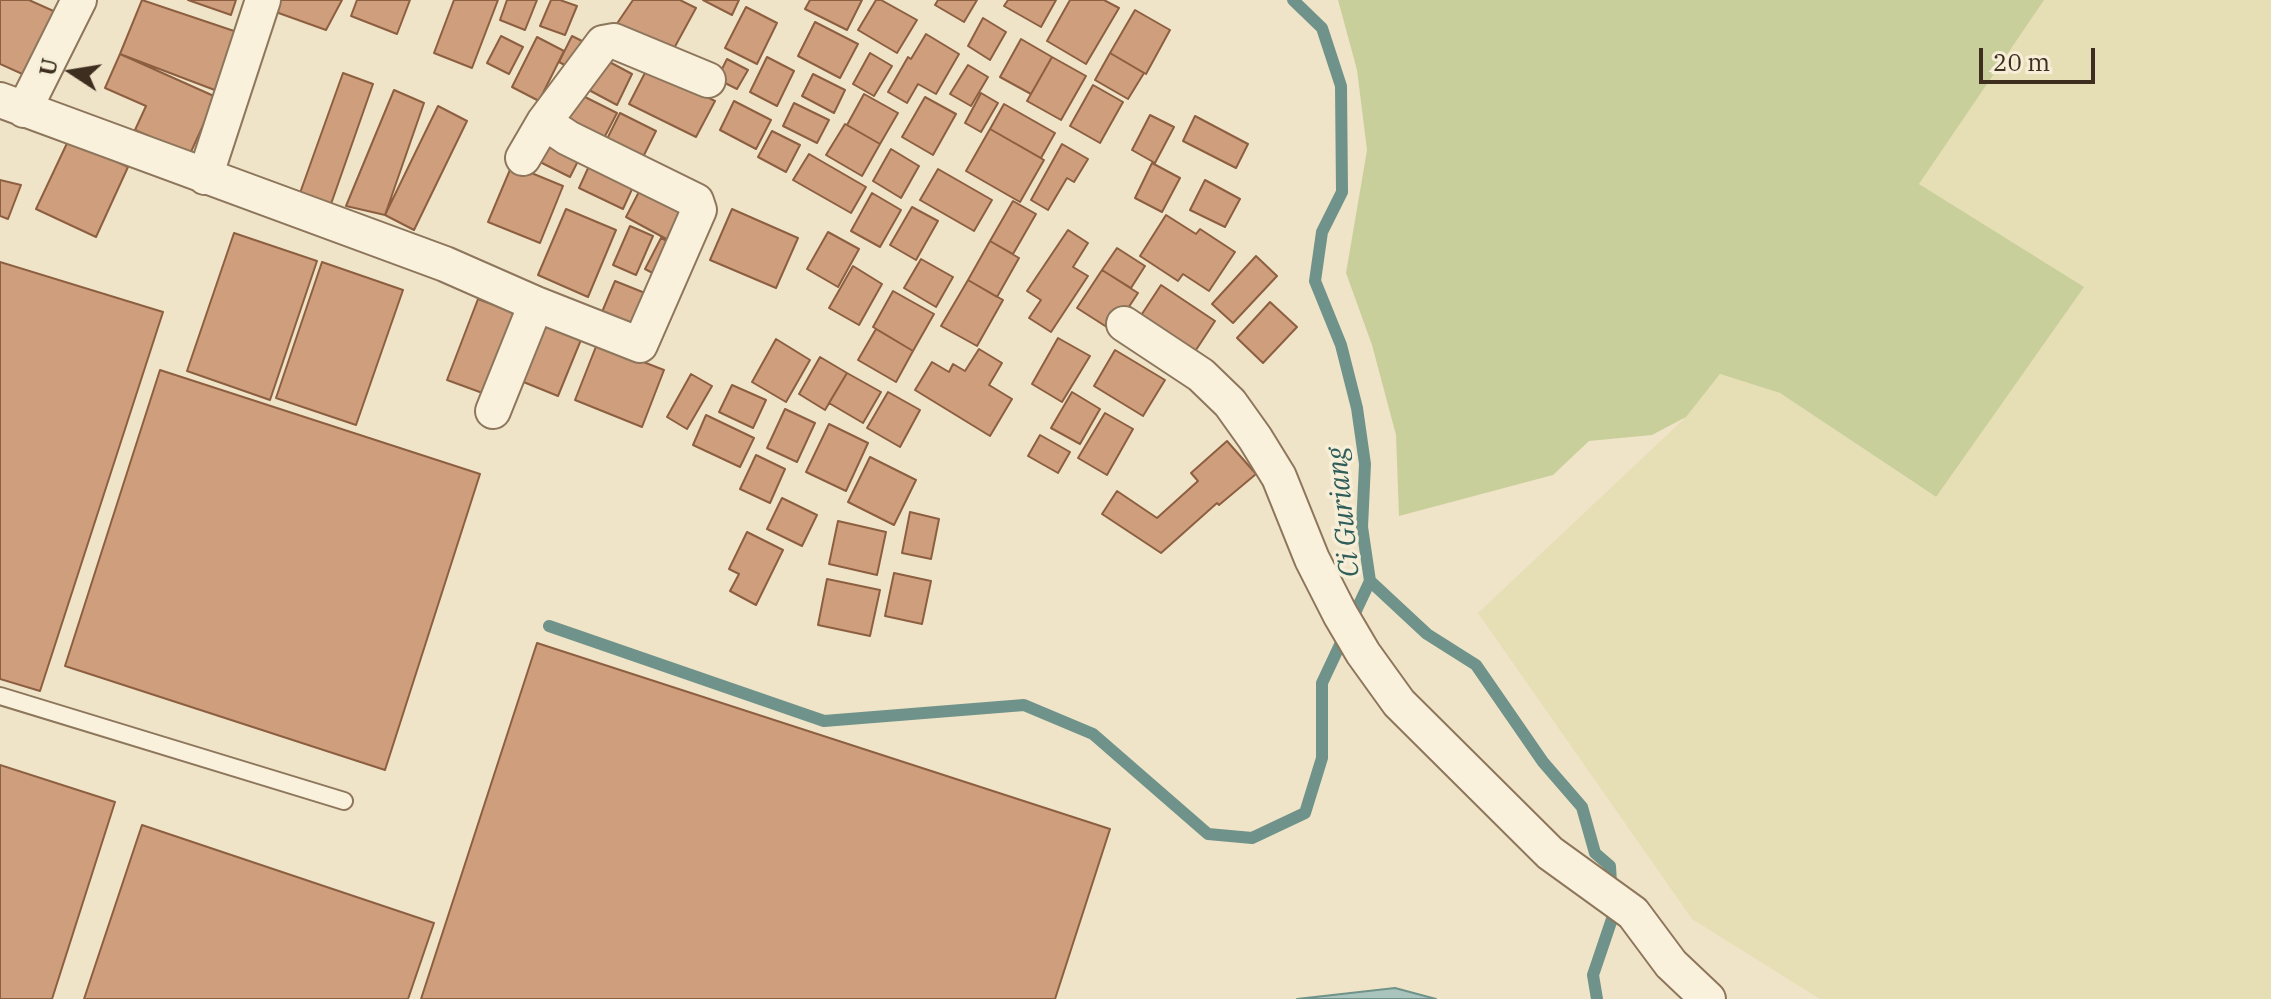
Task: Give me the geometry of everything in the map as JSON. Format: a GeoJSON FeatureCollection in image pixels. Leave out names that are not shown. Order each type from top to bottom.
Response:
{"type":"FeatureCollection","features":[{"type":"Feature","properties":{"kind":"street"},"geometry":{"type":"LineString","coordinates":[[79,0],[12,105],[445,264],[640,345],[699,210],[696,201],[568,138],[544,122]]}},
{"type":"Feature","properties":{"kind":"street"},"geometry":{"type":"LineString","coordinates":[[205,177],[263,0]]}},
{"type":"Feature","properties":{"kind":"street"},"geometry":{"type":"LineString","coordinates":[[523,158],[544,122],[603,43],[614,41],[708,80]]}},
{"type":"Feature","properties":{"kind":"street"},"geometry":{"type":"LineString","coordinates":[[493,411],[536,304]]}},
{"type":"Feature","properties":{"kind":"street"},"geometry":{"type":"LineString","coordinates":[[1124,324],[1180,359],[1230,403],[1279,477],[1312,559],[1340,614],[1399,703],[1550,853],[1633,913],[1671,964],[1708,999]]}},
{"type":"Feature","properties":{"kind":"lane"},"geometry":{"type":"LineString","coordinates":[[0,696],[344,801]]}},
{"type":"Feature","properties":{"kind":"shaded area"},"geometry":{"type":"Polygon","coordinates":[[[2041,0],[2271,0],[2271,999],[1820,999],[1692,919],[1478,613],[1686,417],[1720,374],[1780,393],[1935,497],[2083,288],[1919,184],[2041,0]]]}},
{"type":"Feature","properties":{"kind":"green space"},"geometry":{"type":"Polygon","coordinates":[[[1338,0],[2044,0],[1919,184],[2084,287],[1936,497],[1780,393],[1720,374],[1686,417],[1652,435],[1589,441],[1553,475],[1399,516],[1396,435],[1372,345],[1346,273],[1367,150],[1357,70],[1338,0]]]}},
{"type":"Feature","properties":{"kind":"water"},"geometry":{"type":"Polygon","coordinates":[[[1395,988],[1436,999],[1297,999],[1395,988]]]}},
{"type":"Feature","properties":{"kind":"building"},"geometry":{"type":"Polygon","coordinates":[[[0,0],[29,0],[58,13],[29,77],[0,64],[0,0]]]}},
{"type":"Feature","properties":{"kind":"building"},"geometry":{"type":"Polygon","coordinates":[[[142,0],[237,32],[220,92],[120,54],[142,0]]]}},
{"type":"Feature","properties":{"kind":"building"},"geometry":{"type":"Polygon","coordinates":[[[188,0],[236,0],[231,15],[188,0]]]}},
{"type":"Feature","properties":{"kind":"building"},"geometry":{"type":"Polygon","coordinates":[[[278,0],[342,0],[326,30],[273,11],[278,0]]]}},
{"type":"Feature","properties":{"kind":"building"},"geometry":{"type":"Polygon","coordinates":[[[357,0],[410,0],[397,34],[351,16],[357,0]]]}},
{"type":"Feature","properties":{"kind":"building"},"geometry":{"type":"Polygon","coordinates":[[[454,0],[498,0],[472,68],[434,53],[454,0]]]}},
{"type":"Feature","properties":{"kind":"building"},"geometry":{"type":"Polygon","coordinates":[[[507,0],[537,0],[525,30],[500,20],[507,0]]]}},
{"type":"Feature","properties":{"kind":"building"},"geometry":{"type":"Polygon","coordinates":[[[551,0],[577,6],[565,35],[540,26],[551,0]]]}},
{"type":"Feature","properties":{"kind":"building"},"geometry":{"type":"Polygon","coordinates":[[[633,0],[680,0],[696,8],[672,52],[616,25],[633,0]]]}},
{"type":"Feature","properties":{"kind":"building"},"geometry":{"type":"Polygon","coordinates":[[[703,0],[739,0],[732,15],[703,0]]]}},
{"type":"Feature","properties":{"kind":"building"},"geometry":{"type":"Polygon","coordinates":[[[810,0],[862,0],[847,30],[805,9],[810,0]]]}},
{"type":"Feature","properties":{"kind":"building"},"geometry":{"type":"Polygon","coordinates":[[[876,0],[917,20],[897,53],[858,30],[876,0]]]}},
{"type":"Feature","properties":{"kind":"building"},"geometry":{"type":"Polygon","coordinates":[[[938,0],[977,0],[964,22],[935,5],[938,0]]]}},
{"type":"Feature","properties":{"kind":"building"},"geometry":{"type":"Polygon","coordinates":[[[1008,0],[1056,0],[1041,27],[1004,6],[1008,0]]]}},
{"type":"Feature","properties":{"kind":"building"},"geometry":{"type":"Polygon","coordinates":[[[1070,0],[1104,0],[1119,8],[1086,64],[1047,41],[1070,0]]]}},
{"type":"Feature","properties":{"kind":"building"},"geometry":{"type":"Polygon","coordinates":[[[746,7],[777,23],[757,64],[725,48],[746,7]]]}},
{"type":"Feature","properties":{"kind":"building"},"geometry":{"type":"Polygon","coordinates":[[[1135,10],[1170,30],[1146,74],[1110,53],[1135,10]]]}},
{"type":"Feature","properties":{"kind":"building"},"geometry":{"type":"Polygon","coordinates":[[[983,18],[1006,32],[990,60],[968,46],[983,18]]]}},
{"type":"Feature","properties":{"kind":"building"},"geometry":{"type":"Polygon","coordinates":[[[815,22],[858,44],[840,78],[798,56],[815,22]]]}},
{"type":"Feature","properties":{"kind":"building"},"geometry":{"type":"Polygon","coordinates":[[[926,34],[959,54],[936,94],[918,84],[907,103],[888,92],[908,57],[911,59],[926,34]]]}},
{"type":"Feature","properties":{"kind":"building"},"geometry":{"type":"Polygon","coordinates":[[[501,36],[523,47],[509,74],[487,63],[501,36]]]}},
{"type":"Feature","properties":{"kind":"building"},"geometry":{"type":"Polygon","coordinates":[[[572,36],[590,45],[576,71],[559,62],[572,36]]]}},
{"type":"Feature","properties":{"kind":"building"},"geometry":{"type":"Polygon","coordinates":[[[537,37],[564,51],[539,101],[512,87],[537,37]]]}},
{"type":"Feature","properties":{"kind":"building"},"geometry":{"type":"Polygon","coordinates":[[[1021,39],[1052,57],[1031,94],[1000,77],[1021,39]]]}},
{"type":"Feature","properties":{"kind":"building"},"geometry":{"type":"Polygon","coordinates":[[[870,53],[892,66],[874,96],[853,84],[870,53]]]}},
{"type":"Feature","properties":{"kind":"building"},"geometry":{"type":"Polygon","coordinates":[[[1110,53],[1144,73],[1128,99],[1095,80],[1110,53]]]}},
{"type":"Feature","properties":{"kind":"building"},"geometry":{"type":"Polygon","coordinates":[[[120,54],[216,97],[190,154],[135,130],[146,106],[105,88],[120,54]]]}},
{"type":"Feature","properties":{"kind":"building"},"geometry":{"type":"Polygon","coordinates":[[[767,57],[794,71],[777,106],[750,92],[767,57]]]}},
{"type":"Feature","properties":{"kind":"building"},"geometry":{"type":"Polygon","coordinates":[[[1052,57],[1086,76],[1061,120],[1027,101],[1052,57]]]}},
{"type":"Feature","properties":{"kind":"building"},"geometry":{"type":"Polygon","coordinates":[[[602,58],[632,74],[617,105],[587,89],[602,58]]]}},
{"type":"Feature","properties":{"kind":"building"},"geometry":{"type":"Polygon","coordinates":[[[727,59],[748,70],[737,89],[717,79],[727,59]]]}},
{"type":"Feature","properties":{"kind":"building"},"geometry":{"type":"Polygon","coordinates":[[[968,65],[988,77],[971,106],[950,94],[968,65]]]}},
{"type":"Feature","properties":{"kind":"building"},"geometry":{"type":"Polygon","coordinates":[[[648,67],[715,101],[696,137],[629,104],[648,67]]]}},
{"type":"Feature","properties":{"kind":"building"},"geometry":{"type":"Polygon","coordinates":[[[343,73],[373,84],[331,204],[300,193],[343,73]]]}},
{"type":"Feature","properties":{"kind":"building"},"geometry":{"type":"Polygon","coordinates":[[[813,74],[845,90],[834,113],[802,96],[813,74]]]}},
{"type":"Feature","properties":{"kind":"building"},"geometry":{"type":"Polygon","coordinates":[[[1093,85],[1123,102],[1100,143],[1070,126],[1093,85]]]}},
{"type":"Feature","properties":{"kind":"building"},"geometry":{"type":"Polygon","coordinates":[[[394,90],[424,103],[385,215],[346,206],[394,90]]]}},
{"type":"Feature","properties":{"kind":"building"},"geometry":{"type":"Polygon","coordinates":[[[575,92],[617,113],[602,142],[560,121],[575,92]]]}},
{"type":"Feature","properties":{"kind":"building"},"geometry":{"type":"Polygon","coordinates":[[[981,93],[998,103],[981,132],[965,123],[981,93]]]}},
{"type":"Feature","properties":{"kind":"building"},"geometry":{"type":"Polygon","coordinates":[[[864,94],[898,113],[880,144],[847,125],[864,94]]]}},
{"type":"Feature","properties":{"kind":"building"},"geometry":{"type":"Polygon","coordinates":[[[925,97],[956,114],[933,155],[902,137],[925,97]]]}},
{"type":"Feature","properties":{"kind":"building"},"geometry":{"type":"Polygon","coordinates":[[[734,101],[771,120],[756,149],[720,130],[734,101]]]}},
{"type":"Feature","properties":{"kind":"building"},"geometry":{"type":"Polygon","coordinates":[[[794,103],[829,120],[817,143],[783,126],[794,103]]]}},
{"type":"Feature","properties":{"kind":"building"},"geometry":{"type":"Polygon","coordinates":[[[1004,104],[1055,133],[1041,158],[990,129],[1004,104]]]}},
{"type":"Feature","properties":{"kind":"building"},"geometry":{"type":"Polygon","coordinates":[[[438,106],[467,121],[414,230],[385,215],[438,106]]]}},
{"type":"Feature","properties":{"kind":"building"},"geometry":{"type":"Polygon","coordinates":[[[620,113],[656,131],[643,157],[607,139],[620,113]]]}},
{"type":"Feature","properties":{"kind":"building"},"geometry":{"type":"Polygon","coordinates":[[[1150,115],[1174,127],[1155,163],[1132,150],[1150,115]]]}},
{"type":"Feature","properties":{"kind":"building"},"geometry":{"type":"Polygon","coordinates":[[[1195,116],[1248,144],[1236,168],[1183,141],[1195,116]]]}},
{"type":"Feature","properties":{"kind":"building"},"geometry":{"type":"Polygon","coordinates":[[[845,124],[880,144],[862,176],[826,155],[845,124]]]}},
{"type":"Feature","properties":{"kind":"building"},"geometry":{"type":"Polygon","coordinates":[[[990,129],[1044,160],[1020,202],[966,171],[990,129]]]}},
{"type":"Feature","properties":{"kind":"building"},"geometry":{"type":"Polygon","coordinates":[[[543,131],[583,151],[570,177],[530,157],[543,131]]]}},
{"type":"Feature","properties":{"kind":"building"},"geometry":{"type":"Polygon","coordinates":[[[772,131],[800,145],[786,172],[758,157],[772,131]]]}},
{"type":"Feature","properties":{"kind":"building"},"geometry":{"type":"Polygon","coordinates":[[[69,139],[128,167],[96,237],[36,209],[69,139]]]}},
{"type":"Feature","properties":{"kind":"building"},"geometry":{"type":"Polygon","coordinates":[[[1062,144],[1088,159],[1074,182],[1067,178],[1048,210],[1031,200],[1062,144]]]}},
{"type":"Feature","properties":{"kind":"building"},"geometry":{"type":"Polygon","coordinates":[[[891,149],[919,166],[901,198],[873,181],[891,149]]]}},
{"type":"Feature","properties":{"kind":"building"},"geometry":{"type":"Polygon","coordinates":[[[809,154],[866,187],[851,213],[793,180],[809,154]]]}},
{"type":"Feature","properties":{"kind":"building"},"geometry":{"type":"Polygon","coordinates":[[[594,155],[638,176],[623,209],[579,188],[594,155]]]}},
{"type":"Feature","properties":{"kind":"building"},"geometry":{"type":"Polygon","coordinates":[[[1152,163],[1180,178],[1162,212],[1135,198],[1152,163]]]}},
{"type":"Feature","properties":{"kind":"building"},"geometry":{"type":"Polygon","coordinates":[[[512,165],[563,186],[540,243],[488,222],[512,165]]]}},
{"type":"Feature","properties":{"kind":"building"},"geometry":{"type":"Polygon","coordinates":[[[938,169],[992,200],[974,231],[920,200],[938,169]]]}},
{"type":"Feature","properties":{"kind":"building"},"geometry":{"type":"Polygon","coordinates":[[[0,180],[21,185],[8,219],[0,216],[0,180]]]}},
{"type":"Feature","properties":{"kind":"building"},"geometry":{"type":"Polygon","coordinates":[[[1205,180],[1240,199],[1225,227],[1190,210],[1205,180]]]}},
{"type":"Feature","properties":{"kind":"building"},"geometry":{"type":"Polygon","coordinates":[[[644,182],[688,204],[670,241],[626,217],[644,182]]]}},
{"type":"Feature","properties":{"kind":"building"},"geometry":{"type":"Polygon","coordinates":[[[872,193],[901,210],[880,247],[851,231],[872,193]]]}},
{"type":"Feature","properties":{"kind":"building"},"geometry":{"type":"Polygon","coordinates":[[[1013,201],[1036,214],[1013,254],[990,241],[1013,201]]]}},
{"type":"Feature","properties":{"kind":"building"},"geometry":{"type":"Polygon","coordinates":[[[912,207],[938,221],[916,260],[890,245],[912,207]]]}},
{"type":"Feature","properties":{"kind":"building"},"geometry":{"type":"Polygon","coordinates":[[[566,209],[616,230],[588,297],[538,275],[566,209]]]}},
{"type":"Feature","properties":{"kind":"building"},"geometry":{"type":"Polygon","coordinates":[[[732,209],[798,238],[776,288],[710,260],[732,209]]]}},
{"type":"Feature","properties":{"kind":"building"},"geometry":{"type":"Polygon","coordinates":[[[1166,215],[1196,234],[1200,229],[1235,252],[1209,291],[1183,274],[1178,281],[1140,256],[1166,215]]]}},
{"type":"Feature","properties":{"kind":"building"},"geometry":{"type":"Polygon","coordinates":[[[630,226],[653,236],[636,275],[613,265],[630,226]]]}},
{"type":"Feature","properties":{"kind":"building"},"geometry":{"type":"Polygon","coordinates":[[[1068,230],[1088,243],[1073,267],[1088,276],[1051,332],[1029,318],[1041,300],[1027,291],[1068,230]]]}},
{"type":"Feature","properties":{"kind":"building"},"geometry":{"type":"Polygon","coordinates":[[[828,232],[859,249],[838,287],[807,269],[828,232]]]}},
{"type":"Feature","properties":{"kind":"building"},"geometry":{"type":"Polygon","coordinates":[[[234,233],[317,261],[270,400],[187,371],[234,233]]]}},
{"type":"Feature","properties":{"kind":"building"},"geometry":{"type":"Polygon","coordinates":[[[661,238],[679,248],[664,279],[645,269],[661,238]]]}},
{"type":"Feature","properties":{"kind":"building"},"geometry":{"type":"Polygon","coordinates":[[[990,241],[1019,258],[997,297],[968,280],[990,241]]]}},
{"type":"Feature","properties":{"kind":"building"},"geometry":{"type":"Polygon","coordinates":[[[1117,248],[1145,266],[1131,288],[1102,270],[1117,248]]]}},
{"type":"Feature","properties":{"kind":"building"},"geometry":{"type":"Polygon","coordinates":[[[1256,256],[1277,276],[1233,323],[1212,304],[1256,256]]]}},
{"type":"Feature","properties":{"kind":"building"},"geometry":{"type":"Polygon","coordinates":[[[921,259],[953,277],[936,307],[904,288],[921,259]]]}},
{"type":"Feature","properties":{"kind":"building"},"geometry":{"type":"Polygon","coordinates":[[[0,262],[163,312],[40,691],[0,679],[0,262]]]}},
{"type":"Feature","properties":{"kind":"building"},"geometry":{"type":"Polygon","coordinates":[[[322,262],[403,290],[356,425],[276,398],[322,262]]]}},
{"type":"Feature","properties":{"kind":"building"},"geometry":{"type":"Polygon","coordinates":[[[853,266],[882,284],[859,325],[829,308],[853,266]]]}},
{"type":"Feature","properties":{"kind":"building"},"geometry":{"type":"Polygon","coordinates":[[[1102,270],[1138,293],[1113,331],[1077,308],[1102,270]]]}},
{"type":"Feature","properties":{"kind":"building"},"geometry":{"type":"Polygon","coordinates":[[[968,280],[1003,300],[977,346],[941,326],[968,280]]]}},
{"type":"Feature","properties":{"kind":"building"},"geometry":{"type":"Polygon","coordinates":[[[615,281],[645,293],[632,324],[602,312],[615,281]]]}},
{"type":"Feature","properties":{"kind":"building"},"geometry":{"type":"Polygon","coordinates":[[[1161,285],[1215,321],[1192,356],[1138,320],[1161,285]]]}},
{"type":"Feature","properties":{"kind":"building"},"geometry":{"type":"Polygon","coordinates":[[[893,291],[934,314],[913,351],[873,327],[893,291]]]}},
{"type":"Feature","properties":{"kind":"building"},"geometry":{"type":"Polygon","coordinates":[[[478,299],[518,314],[488,395],[447,380],[478,299]]]}},
{"type":"Feature","properties":{"kind":"building"},"geometry":{"type":"Polygon","coordinates":[[[1270,302],[1297,327],[1263,363],[1237,338],[1270,302]]]}},
{"type":"Feature","properties":{"kind":"building"},"geometry":{"type":"Polygon","coordinates":[[[548,315],[585,330],[558,396],[521,381],[548,315]]]}},
{"type":"Feature","properties":{"kind":"building"},"geometry":{"type":"Polygon","coordinates":[[[876,329],[913,351],[896,382],[858,360],[876,329]]]}},
{"type":"Feature","properties":{"kind":"building"},"geometry":{"type":"Polygon","coordinates":[[[1058,338],[1090,356],[1062,402],[1032,384],[1058,338]]]}},
{"type":"Feature","properties":{"kind":"building"},"geometry":{"type":"Polygon","coordinates":[[[776,339],[810,360],[786,402],[752,382],[776,339]]]}},
{"type":"Feature","properties":{"kind":"building"},"geometry":{"type":"Polygon","coordinates":[[[597,344],[664,370],[642,427],[575,400],[597,344]]]}},
{"type":"Feature","properties":{"kind":"building"},"geometry":{"type":"Polygon","coordinates":[[[979,349],[1002,363],[989,385],[1012,399],[990,436],[915,390],[932,362],[949,372],[953,364],[965,371],[979,349]]]}},
{"type":"Feature","properties":{"kind":"building"},"geometry":{"type":"Polygon","coordinates":[[[1115,350],[1165,380],[1143,416],[1094,386],[1115,350]]]}},
{"type":"Feature","properties":{"kind":"building"},"geometry":{"type":"Polygon","coordinates":[[[820,357],[847,373],[825,410],[799,394],[820,357]]]}},
{"type":"Feature","properties":{"kind":"building"},"geometry":{"type":"Polygon","coordinates":[[[160,370],[480,474],[385,770],[65,666],[160,370]]]}},
{"type":"Feature","properties":{"kind":"building"},"geometry":{"type":"Polygon","coordinates":[[[847,373],[881,392],[863,423],[829,403],[847,373]]]}},
{"type":"Feature","properties":{"kind":"building"},"geometry":{"type":"Polygon","coordinates":[[[691,374],[712,386],[687,429],[667,417],[691,374]]]}},
{"type":"Feature","properties":{"kind":"building"},"geometry":{"type":"Polygon","coordinates":[[[732,385],[766,400],[753,428],[719,412],[732,385]]]}},
{"type":"Feature","properties":{"kind":"building"},"geometry":{"type":"Polygon","coordinates":[[[888,392],[920,410],[900,447],[867,428],[888,392]]]}},
{"type":"Feature","properties":{"kind":"building"},"geometry":{"type":"Polygon","coordinates":[[[1072,392],[1100,409],[1080,444],[1051,428],[1072,392]]]}},
{"type":"Feature","properties":{"kind":"building"},"geometry":{"type":"Polygon","coordinates":[[[785,409],[815,423],[797,462],[767,448],[785,409]]]}},
{"type":"Feature","properties":{"kind":"building"},"geometry":{"type":"Polygon","coordinates":[[[1105,413],[1133,429],[1107,475],[1078,458],[1105,413]]]}},
{"type":"Feature","properties":{"kind":"building"},"geometry":{"type":"Polygon","coordinates":[[[706,415],[754,438],[740,467],[693,445],[706,415]]]}},
{"type":"Feature","properties":{"kind":"building"},"geometry":{"type":"Polygon","coordinates":[[[829,424],[868,443],[846,491],[806,472],[829,424]]]}},
{"type":"Feature","properties":{"kind":"building"},"geometry":{"type":"Polygon","coordinates":[[[1040,435],[1070,452],[1058,473],[1028,456],[1040,435]]]}},
{"type":"Feature","properties":{"kind":"building"},"geometry":{"type":"Polygon","coordinates":[[[1227,441],[1256,474],[1219,505],[1217,503],[1161,553],[1102,514],[1117,491],[1157,518],[1198,481],[1191,473],[1227,441]]]}},
{"type":"Feature","properties":{"kind":"building"},"geometry":{"type":"Polygon","coordinates":[[[756,455],[785,469],[770,503],[740,489],[756,455]]]}},
{"type":"Feature","properties":{"kind":"building"},"geometry":{"type":"Polygon","coordinates":[[[870,457],[916,480],[894,525],[848,502],[870,457]]]}},
{"type":"Feature","properties":{"kind":"building"},"geometry":{"type":"Polygon","coordinates":[[[782,498],[817,515],[802,546],[767,529],[782,498]]]}},
{"type":"Feature","properties":{"kind":"building"},"geometry":{"type":"Polygon","coordinates":[[[910,512],[939,519],[931,559],[902,553],[910,512]]]}},
{"type":"Feature","properties":{"kind":"building"},"geometry":{"type":"Polygon","coordinates":[[[838,521],[886,532],[877,575],[829,564],[838,521]]]}},
{"type":"Feature","properties":{"kind":"building"},"geometry":{"type":"Polygon","coordinates":[[[747,532],[783,550],[756,605],[730,591],[739,574],[729,569],[747,532]]]}},
{"type":"Feature","properties":{"kind":"building"},"geometry":{"type":"Polygon","coordinates":[[[894,573],[931,581],[922,624],[885,616],[894,573]]]}},
{"type":"Feature","properties":{"kind":"building"},"geometry":{"type":"Polygon","coordinates":[[[827,579],[880,590],[870,636],[818,625],[827,579]]]}},
{"type":"Feature","properties":{"kind":"building"},"geometry":{"type":"Polygon","coordinates":[[[537,643],[1110,829],[1055,999],[421,999],[537,643]]]}},
{"type":"Feature","properties":{"kind":"building"},"geometry":{"type":"Polygon","coordinates":[[[0,765],[115,802],[52,999],[0,999],[0,765]]]}},
{"type":"Feature","properties":{"kind":"building"},"geometry":{"type":"Polygon","coordinates":[[[142,825],[434,923],[408,999],[84,999],[142,825]]]}},
{"type":"Feature","properties":{"kind":"waterway","name":"Ci Guriang"},"geometry":{"type":"LineString","coordinates":[[1293,0],[1322,28],[1341,86],[1342,192],[1322,232],[1315,281],[1341,345],[1357,408],[1365,464],[1362,527],[1370,581],[1427,634],[1476,665],[1543,762],[1582,807],[1595,853],[1610,866],[1613,916],[1593,975],[1597,999]]}},
{"type":"Feature","properties":{"kind":"waterway"},"geometry":{"type":"LineString","coordinates":[[549,626],[824,721],[1024,705],[1093,734],[1208,834],[1252,838],[1305,813],[1322,758],[1322,683],[1370,581]]}}]}
